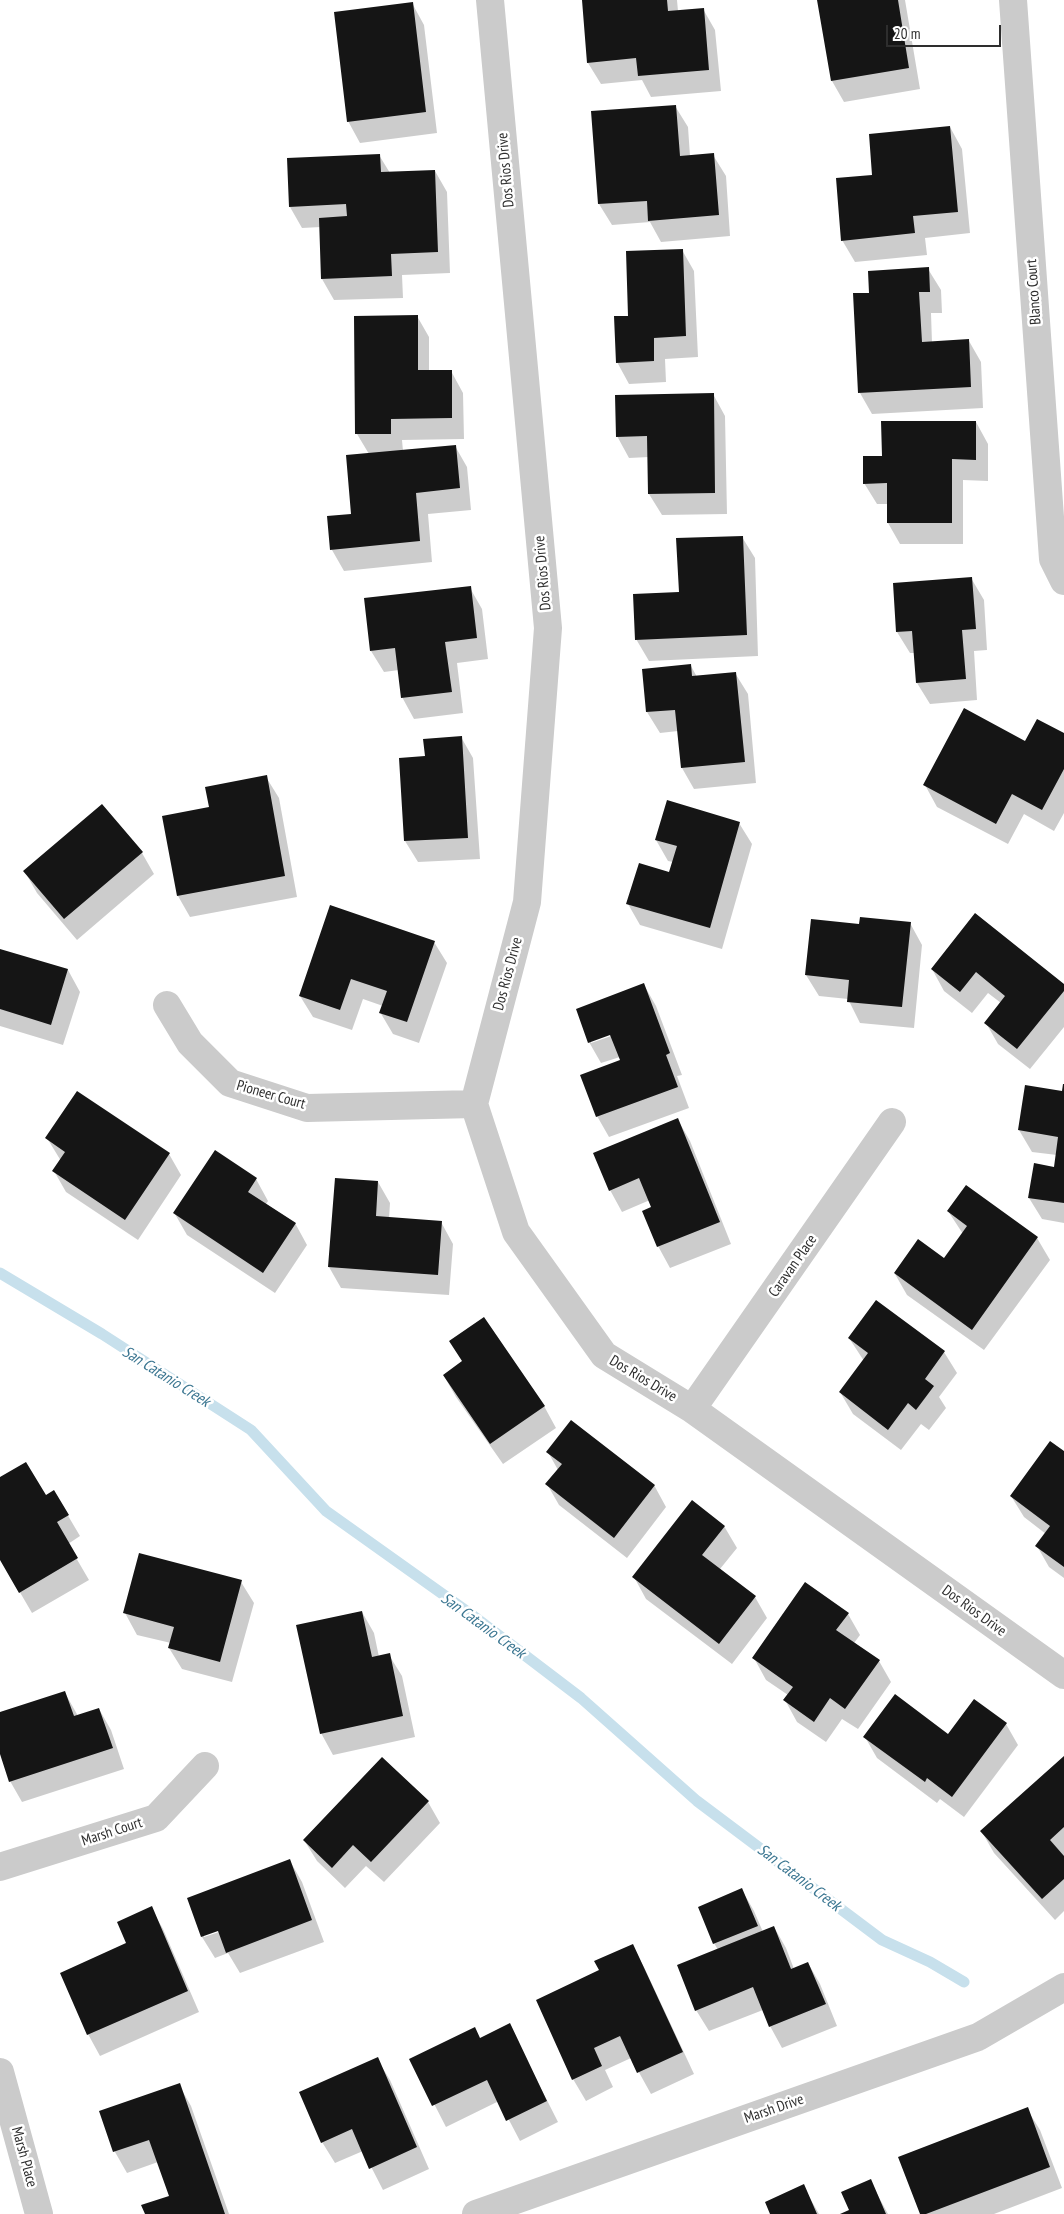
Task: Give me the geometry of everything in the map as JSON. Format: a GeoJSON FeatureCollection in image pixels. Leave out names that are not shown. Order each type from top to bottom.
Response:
{"type":"FeatureCollection","features":[{"type":"Feature","properties":{"kind":"street","name":"Dos Rios Drive"},"geometry":{"type":"LineString","coordinates":[[490,0],[548,628],[526,902],[474,1104],[516,1232],[604,1355],[692,1408],[1064,1676]]}},
{"type":"Feature","properties":{"kind":"street","name":"Blanco Court"},"geometry":{"type":"LineString","coordinates":[[1013,0],[1053,559],[1064,581]]}},
{"type":"Feature","properties":{"kind":"street","name":"Pioneer Court"},"geometry":{"type":"LineString","coordinates":[[167,1004],[190,1042],[230,1083],[307,1108],[474,1104]]}},
{"type":"Feature","properties":{"kind":"street","name":"Caravan Place"},"geometry":{"type":"LineString","coordinates":[[692,1408],[892,1122]]}},
{"type":"Feature","properties":{"kind":"street","name":"Marsh Court"},"geometry":{"type":"LineString","coordinates":[[0,1867],[156,1818],[205,1766]]}},
{"type":"Feature","properties":{"kind":"street","name":"Marsh Drive"},"geometry":{"type":"LineString","coordinates":[[476,2214],[978,2037],[1064,1987]]}},
{"type":"Feature","properties":{"kind":"street","name":"Marsh Place"},"geometry":{"type":"LineString","coordinates":[[0,2072],[39,2214]]}},
{"type":"Feature","properties":{"kind":"building"},"geometry":{"type":"Polygon","coordinates":[[[582,0],[667,0],[668,11],[704,8],[709,70],[638,76],[636,58],[587,63],[582,0]]]}},
{"type":"Feature","properties":{"kind":"building"},"geometry":{"type":"Polygon","coordinates":[[[817,0],[898,0],[909,68],[831,81],[817,0]]]}},
{"type":"Feature","properties":{"kind":"building"},"geometry":{"type":"Polygon","coordinates":[[[413,2],[426,112],[347,122],[334,12],[413,2]]]}},
{"type":"Feature","properties":{"kind":"building"},"geometry":{"type":"Polygon","coordinates":[[[676,105],[680,156],[714,153],[719,215],[648,221],[647,201],[598,204],[591,111],[676,105]]]}},
{"type":"Feature","properties":{"kind":"building"},"geometry":{"type":"Polygon","coordinates":[[[950,126],[958,212],[913,216],[915,233],[841,241],[836,178],[872,175],[869,134],[950,126]]]}},
{"type":"Feature","properties":{"kind":"building"},"geometry":{"type":"Polygon","coordinates":[[[380,154],[381,172],[435,170],[438,252],[391,254],[392,276],[321,279],[319,218],[347,216],[346,204],[289,207],[287,158],[380,154]]]}},
{"type":"Feature","properties":{"kind":"building"},"geometry":{"type":"Polygon","coordinates":[[[683,249],[686,336],[654,338],[654,361],[616,363],[614,316],[628,316],[626,251],[683,249]]]}},
{"type":"Feature","properties":{"kind":"building"},"geometry":{"type":"Polygon","coordinates":[[[929,267],[930,292],[919,292],[922,342],[969,339],[971,387],[858,393],[853,293],[869,293],[868,271],[929,267]]]}},
{"type":"Feature","properties":{"kind":"building"},"geometry":{"type":"Polygon","coordinates":[[[418,315],[418,370],[452,370],[452,418],[391,419],[391,434],[355,434],[354,316],[418,315]]]}},
{"type":"Feature","properties":{"kind":"building"},"geometry":{"type":"Polygon","coordinates":[[[714,393],[715,493],[648,494],[647,436],[616,437],[615,395],[714,393]]]}},
{"type":"Feature","properties":{"kind":"building"},"geometry":{"type":"Polygon","coordinates":[[[881,421],[976,421],[976,460],[952,459],[952,523],[887,523],[887,483],[863,484],[863,456],[882,456],[881,421]]]}},
{"type":"Feature","properties":{"kind":"building"},"geometry":{"type":"Polygon","coordinates":[[[456,445],[460,488],[416,493],[420,541],[330,550],[327,516],[351,514],[346,455],[456,445]]]}},
{"type":"Feature","properties":{"kind":"building"},"geometry":{"type":"Polygon","coordinates":[[[743,536],[747,635],[635,640],[633,594],[679,592],[676,538],[743,536]]]}},
{"type":"Feature","properties":{"kind":"building"},"geometry":{"type":"Polygon","coordinates":[[[972,577],[976,629],[962,630],[966,679],[916,683],[912,631],[896,632],[893,583],[972,577]]]}},
{"type":"Feature","properties":{"kind":"building"},"geometry":{"type":"Polygon","coordinates":[[[471,586],[477,638],[445,642],[452,692],[401,698],[395,648],[370,651],[364,598],[471,586]]]}},
{"type":"Feature","properties":{"kind":"building"},"geometry":{"type":"Polygon","coordinates":[[[691,664],[692,676],[736,672],[745,762],[681,768],[675,710],[646,712],[642,669],[691,664]]]}},
{"type":"Feature","properties":{"kind":"building"},"geometry":{"type":"Polygon","coordinates":[[[964,708],[1025,741],[1037,719],[1064,733],[1064,769],[1042,810],[1012,794],[996,824],[923,785],[964,708]]]}},
{"type":"Feature","properties":{"kind":"building"},"geometry":{"type":"Polygon","coordinates":[[[462,736],[468,838],[404,841],[399,758],[425,756],[423,739],[462,736]]]}},
{"type":"Feature","properties":{"kind":"building"},"geometry":{"type":"Polygon","coordinates":[[[267,775],[285,876],[177,896],[162,816],[209,807],[205,787],[267,775]]]}},
{"type":"Feature","properties":{"kind":"building"},"geometry":{"type":"Polygon","coordinates":[[[667,800],[740,822],[710,928],[626,904],[639,863],[669,872],[677,846],[655,840],[667,800]]]}},
{"type":"Feature","properties":{"kind":"building"},"geometry":{"type":"Polygon","coordinates":[[[102,804],[143,852],[64,919],[23,871],[102,804]]]}},
{"type":"Feature","properties":{"kind":"building"},"geometry":{"type":"Polygon","coordinates":[[[330,905],[435,941],[407,1022],[379,1013],[387,991],[351,979],[340,1010],[299,996],[330,905]]]}},
{"type":"Feature","properties":{"kind":"building"},"geometry":{"type":"Polygon","coordinates":[[[975,913],[1064,984],[1064,991],[1017,1049],[984,1023],[1005,996],[976,972],[960,992],[931,969],[975,913]]]}},
{"type":"Feature","properties":{"kind":"building"},"geometry":{"type":"Polygon","coordinates":[[[860,917],[911,922],[902,1007],[847,1002],[849,980],[805,975],[811,919],[859,924],[860,917]]]}},
{"type":"Feature","properties":{"kind":"building"},"geometry":{"type":"Polygon","coordinates":[[[0,949],[68,969],[51,1025],[0,1009],[0,949]]]}},
{"type":"Feature","properties":{"kind":"building"},"geometry":{"type":"Polygon","coordinates":[[[644,983],[670,1053],[666,1055],[678,1087],[596,1117],[580,1075],[620,1060],[610,1035],[588,1043],[576,1009],[644,983]]]}},
{"type":"Feature","properties":{"kind":"building"},"geometry":{"type":"Polygon","coordinates":[[[1063,1084],[1064,1203],[1028,1198],[1034,1163],[1054,1167],[1058,1137],[1018,1130],[1025,1085],[1062,1091],[1063,1084]]]}},
{"type":"Feature","properties":{"kind":"building"},"geometry":{"type":"Polygon","coordinates":[[[77,1091],[170,1153],[125,1220],[52,1171],[65,1152],[45,1138],[77,1091]]]}},
{"type":"Feature","properties":{"kind":"building"},"geometry":{"type":"Polygon","coordinates":[[[678,1118],[720,1222],[657,1247],[642,1211],[651,1207],[639,1178],[609,1191],[593,1153],[678,1118]]]}},
{"type":"Feature","properties":{"kind":"building"},"geometry":{"type":"Polygon","coordinates":[[[215,1150],[257,1178],[248,1192],[296,1223],[263,1273],[173,1213],[215,1150]]]}},
{"type":"Feature","properties":{"kind":"building"},"geometry":{"type":"Polygon","coordinates":[[[335,1178],[378,1181],[376,1216],[442,1221],[438,1275],[328,1267],[335,1178]]]}},
{"type":"Feature","properties":{"kind":"building"},"geometry":{"type":"Polygon","coordinates":[[[966,1185],[1038,1237],[972,1330],[894,1273],[918,1239],[944,1258],[967,1226],[947,1211],[966,1185]]]}},
{"type":"Feature","properties":{"kind":"building"},"geometry":{"type":"Polygon","coordinates":[[[876,1300],[945,1351],[925,1379],[934,1386],[916,1410],[908,1403],[888,1430],[839,1392],[868,1353],[848,1338],[876,1300]]]}},
{"type":"Feature","properties":{"kind":"building"},"geometry":{"type":"Polygon","coordinates":[[[484,1317],[545,1406],[490,1444],[443,1375],[462,1361],[449,1341],[484,1317]]]}},
{"type":"Feature","properties":{"kind":"building"},"geometry":{"type":"Polygon","coordinates":[[[571,1420],[655,1485],[614,1538],[545,1484],[562,1464],[546,1452],[571,1420]]]}},
{"type":"Feature","properties":{"kind":"building"},"geometry":{"type":"Polygon","coordinates":[[[1050,1441],[1064,1451],[1064,1567],[1035,1546],[1050,1526],[1010,1496],[1050,1441]]]}},
{"type":"Feature","properties":{"kind":"building"},"geometry":{"type":"Polygon","coordinates":[[[26,1462],[46,1495],[54,1490],[69,1515],[57,1522],[78,1558],[19,1593],[0,1560],[0,1477],[26,1462]]]}},
{"type":"Feature","properties":{"kind":"building"},"geometry":{"type":"Polygon","coordinates":[[[692,1500],[725,1526],[702,1555],[756,1596],[719,1644],[632,1577],[692,1500]]]}},
{"type":"Feature","properties":{"kind":"building"},"geometry":{"type":"Polygon","coordinates":[[[139,1553],[242,1580],[220,1662],[168,1648],[174,1627],[123,1613],[139,1553]]]}},
{"type":"Feature","properties":{"kind":"building"},"geometry":{"type":"Polygon","coordinates":[[[805,1582],[849,1613],[836,1630],[880,1660],[845,1709],[830,1698],[814,1722],[783,1700],[793,1687],[752,1658],[805,1582]]]}},
{"type":"Feature","properties":{"kind":"building"},"geometry":{"type":"Polygon","coordinates":[[[362,1611],[372,1657],[390,1653],[403,1716],[320,1734],[296,1625],[362,1611]]]}},
{"type":"Feature","properties":{"kind":"building"},"geometry":{"type":"Polygon","coordinates":[[[65,1691],[74,1716],[99,1708],[113,1748],[9,1782],[0,1754],[0,1712],[65,1691]]]}},
{"type":"Feature","properties":{"kind":"building"},"geometry":{"type":"Polygon","coordinates":[[[895,1694],[948,1734],[974,1699],[1007,1723],[952,1797],[927,1778],[925,1782],[863,1737],[895,1694]]]}},
{"type":"Feature","properties":{"kind":"building"},"geometry":{"type":"Polygon","coordinates":[[[1064,1756],[1064,1827],[1050,1840],[1064,1856],[1064,1879],[1042,1899],[980,1831],[1064,1756]]]}},
{"type":"Feature","properties":{"kind":"building"},"geometry":{"type":"Polygon","coordinates":[[[382,1757],[429,1801],[371,1862],[353,1845],[332,1868],[303,1840],[382,1757]]]}},
{"type":"Feature","properties":{"kind":"building"},"geometry":{"type":"Polygon","coordinates":[[[290,1859],[312,1920],[226,1953],[218,1931],[201,1937],[187,1898],[290,1859]]]}},
{"type":"Feature","properties":{"kind":"building"},"geometry":{"type":"Polygon","coordinates":[[[742,1888],[758,1926],[713,1944],[698,1907],[742,1888]]]}},
{"type":"Feature","properties":{"kind":"building"},"geometry":{"type":"Polygon","coordinates":[[[152,1906],[188,1991],[87,2035],[60,1973],[126,1943],[117,1922],[152,1906]]]}},
{"type":"Feature","properties":{"kind":"building"},"geometry":{"type":"Polygon","coordinates":[[[774,1926],[791,1969],[808,1962],[826,2004],[769,2027],[753,1987],[695,2011],[677,1965],[774,1926]]]}},
{"type":"Feature","properties":{"kind":"building"},"geometry":{"type":"Polygon","coordinates":[[[633,1944],[683,2052],[637,2073],[620,2036],[594,2048],[602,2066],[572,2080],[536,2000],[599,1970],[594,1961],[633,1944]]]}},
{"type":"Feature","properties":{"kind":"building"},"geometry":{"type":"Polygon","coordinates":[[[510,2023],[547,2101],[506,2121],[487,2080],[432,2106],[409,2059],[475,2027],[480,2038],[510,2023]]]}},
{"type":"Feature","properties":{"kind":"building"},"geometry":{"type":"Polygon","coordinates":[[[378,2057],[417,2147],[369,2169],[352,2129],[321,2143],[299,2092],[378,2057]]]}},
{"type":"Feature","properties":{"kind":"building"},"geometry":{"type":"Polygon","coordinates":[[[180,2083],[225,2214],[145,2214],[141,2205],[169,2196],[149,2140],[113,2152],[99,2111],[180,2083]]]}},
{"type":"Feature","properties":{"kind":"building"},"geometry":{"type":"Polygon","coordinates":[[[1028,2107],[1050,2167],[926,2214],[920,2214],[898,2157],[1028,2107]]]}},
{"type":"Feature","properties":{"kind":"building"},"geometry":{"type":"Polygon","coordinates":[[[871,2179],[886,2214],[840,2214],[849,2210],[841,2192],[871,2179]]]}},
{"type":"Feature","properties":{"kind":"building"},"geometry":{"type":"Polygon","coordinates":[[[804,2184],[817,2214],[770,2214],[765,2202],[804,2184]]]}},
{"type":"Feature","properties":{"kind":"waterway","name":"San Catanio Creek"},"geometry":{"type":"LineString","coordinates":[[0,1273],[102,1334],[251,1430],[326,1511],[472,1615],[581,1698],[697,1801],[882,1940],[930,1962],[964,1982]]}}]}
